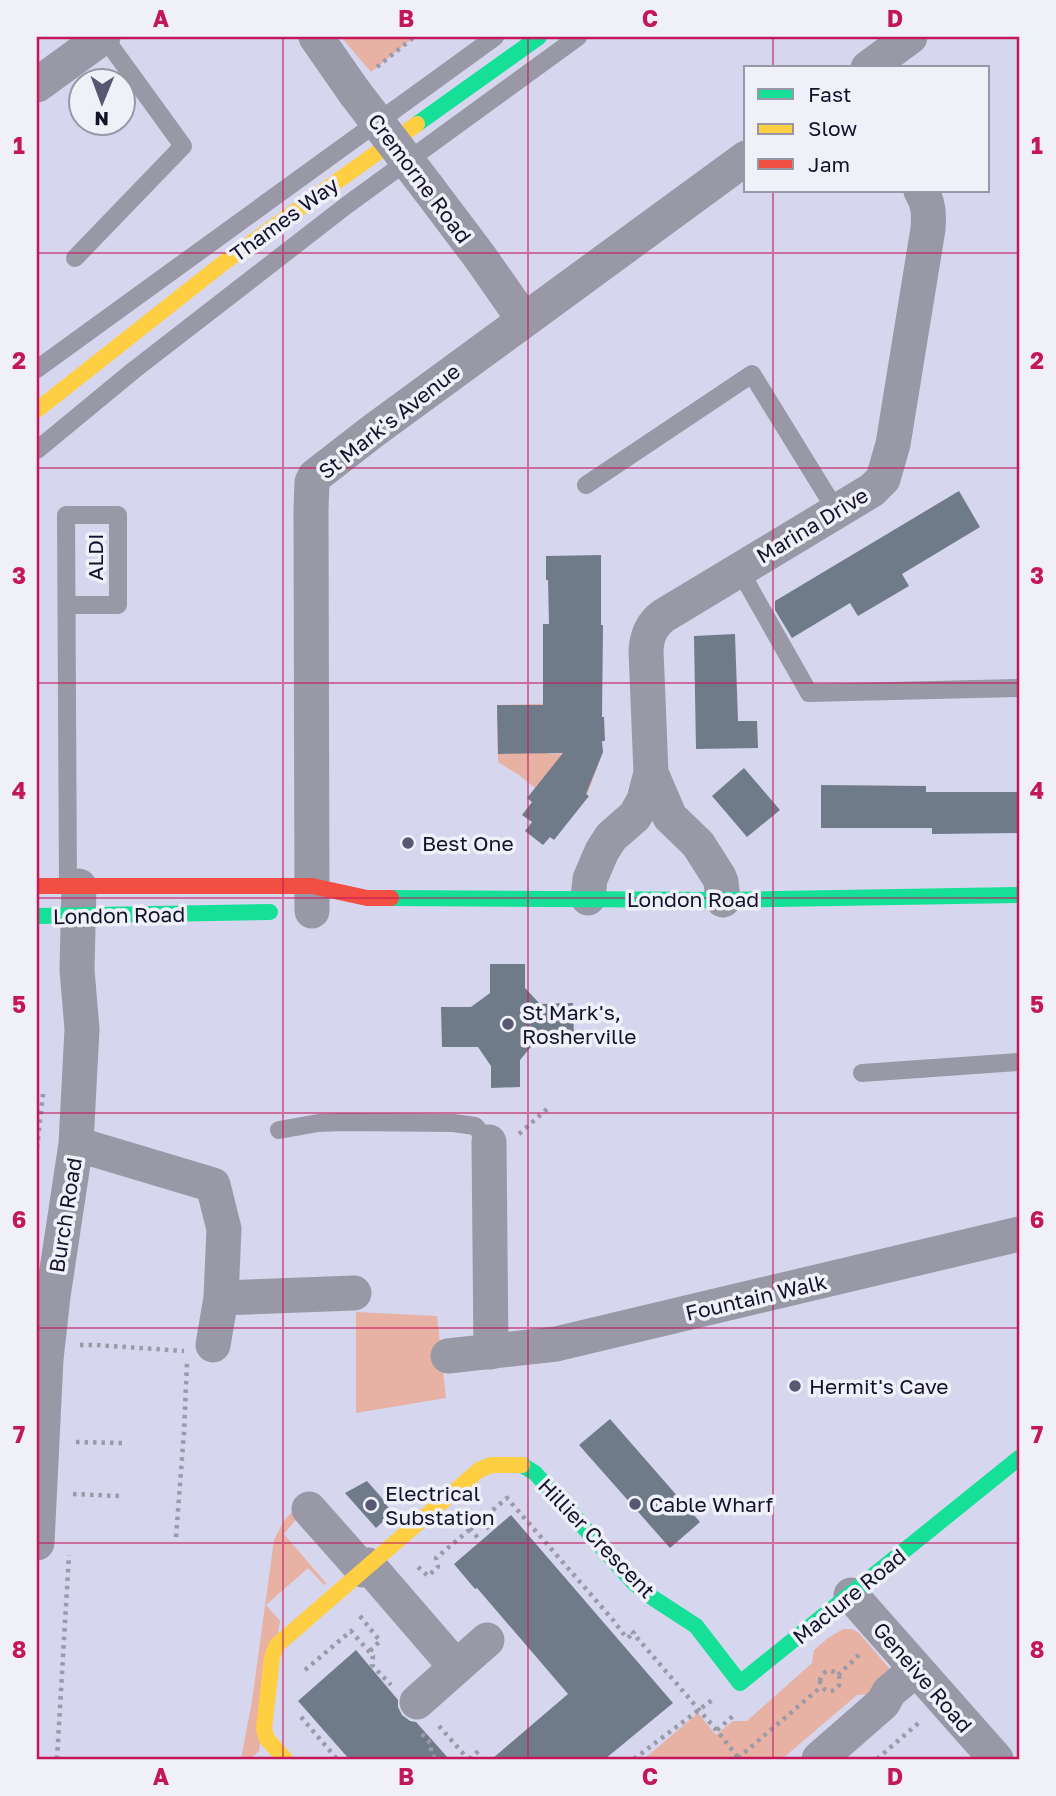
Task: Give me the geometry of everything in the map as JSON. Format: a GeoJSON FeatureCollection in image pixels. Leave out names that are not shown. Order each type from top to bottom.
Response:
{"type":"FeatureCollection","features":[{"type":"Feature","properties":{"kind":"main road","name":"Thames Way"},"geometry":{"type":"LineString","coordinates":[[37,410],[222,264],[539,37]]}},
{"type":"Feature","properties":{"kind":"main road","name":"London Road"},"geometry":{"type":"LineString","coordinates":[[37,886],[76,896],[314,907],[367,898],[723,900],[1019,895]]}},
{"type":"Feature","properties":{"kind":"main road","name":"London Road"},"geometry":{"type":"LineString","coordinates":[[37,916],[76,896],[314,907],[367,898]]}},
{"type":"Feature","properties":{"kind":"main road","name":"Maclure Road"},"geometry":{"type":"LineString","coordinates":[[738,1681],[740,1683],[851,1595],[1019,1458]]}},
{"type":"Feature","properties":{"kind":"main road","name":"Hillier Crescent"},"geometry":{"type":"LineString","coordinates":[[285,1759],[269,1742],[264,1732],[273,1694],[272,1657],[278,1643],[479,1470],[491,1465],[521,1465],[531,1471],[634,1583],[690,1622],[706,1638],[738,1681]]}},
{"type":"Feature","properties":{"kind":"street"},"geometry":{"type":"LineString","coordinates":[[37,85],[104,37]]}},
{"type":"Feature","properties":{"kind":"street","name":"Cremorne Road"},"geometry":{"type":"LineString","coordinates":[[316,37],[524,320]]}},
{"type":"Feature","properties":{"kind":"street"},"geometry":{"type":"LineString","coordinates":[[871,66],[910,37]]}},
{"type":"Feature","properties":{"kind":"street","name":"St Mark's Avenue"},"geometry":{"type":"LineString","coordinates":[[314,907],[313,480],[318,472],[351,447],[744,159]]}},
{"type":"Feature","properties":{"kind":"street","name":"Marina Drive"},"geometry":{"type":"LineString","coordinates":[[589,898],[590,882],[602,851],[611,837],[635,816],[644,800],[651,773],[646,650],[654,624],[739,569],[837,512],[883,479],[895,431],[928,229],[929,212],[922,192]]}},
{"type":"Feature","properties":{"kind":"street","name":"Marina Drive"},"geometry":{"type":"LineString","coordinates":[[651,773],[670,817],[695,840],[719,877],[723,900]]}},
{"type":"Feature","properties":{"kind":"street","name":"Burch Road"},"geometry":{"type":"LineString","coordinates":[[53,1545],[45,1298],[76,1144],[82,1029],[77,970],[76,896]]}},
{"type":"Feature","properties":{"kind":"street"},"geometry":{"type":"LineString","coordinates":[[491,1352],[501,1141]]}},
{"type":"Feature","properties":{"kind":"street"},"geometry":{"type":"LineString","coordinates":[[76,1144],[213,1185],[224,1228],[221,1298],[213,1345]]}},
{"type":"Feature","properties":{"kind":"street","name":"Fountain Walk"},"geometry":{"type":"LineString","coordinates":[[447,1356],[556,1344],[1019,1234]]}},
{"type":"Feature","properties":{"kind":"street"},"geometry":{"type":"LineString","coordinates":[[221,1298],[354,1293]]}},
{"type":"Feature","properties":{"kind":"street"},"geometry":{"type":"LineString","coordinates":[[309,1508],[456,1667]]}},
{"type":"Feature","properties":{"kind":"street","name":"Geneive Road"},"geometry":{"type":"LineString","coordinates":[[851,1595],[996,1759]]}},
{"type":"Feature","properties":{"kind":"street"},"geometry":{"type":"LineString","coordinates":[[417,1702],[487,1640]]}},
{"type":"Feature","properties":{"kind":"street"},"geometry":{"type":"LineString","coordinates":[[819,1759],[883,1703],[890,1692],[916,1669]]}},
{"type":"Feature","properties":{"kind":"lane"},"geometry":{"type":"LineString","coordinates":[[75,258],[183,146],[104,37]]}},
{"type":"Feature","properties":{"kind":"lane"},"geometry":{"type":"LineString","coordinates":[[37,369],[495,37]]}},
{"type":"Feature","properties":{"kind":"lane"},"geometry":{"type":"LineString","coordinates":[[37,450],[134,370],[336,212],[579,37]]}},
{"type":"Feature","properties":{"kind":"lane"},"geometry":{"type":"LineString","coordinates":[[586,485],[752,374],[837,512]]}},
{"type":"Feature","properties":{"kind":"lane","name":"ALDI"},"geometry":{"type":"LineString","coordinates":[[66,515],[118,515],[118,605],[67,605],[66,515]]}},
{"type":"Feature","properties":{"kind":"lane"},"geometry":{"type":"LineString","coordinates":[[739,569],[809,693],[1017,688]]}},
{"type":"Feature","properties":{"kind":"lane"},"geometry":{"type":"LineString","coordinates":[[67,605],[76,896]]}},
{"type":"Feature","properties":{"kind":"lane"},"geometry":{"type":"LineString","coordinates":[[862,1073],[1019,1062]]}},
{"type":"Feature","properties":{"kind":"lane"},"geometry":{"type":"LineString","coordinates":[[279,1130],[318,1123],[453,1123],[475,1126],[501,1141]]}},
{"type":"Feature","properties":{"kind":"path"},"geometry":{"type":"LineString","coordinates":[[353,90],[414,37]]}},
{"type":"Feature","properties":{"kind":"path"},"geometry":{"type":"LineString","coordinates":[[501,1141],[547,1109]]}},
{"type":"Feature","properties":{"kind":"path"},"geometry":{"type":"LineString","coordinates":[[81,1334],[80,1346],[188,1352],[176,1537]]}},
{"type":"Feature","properties":{"kind":"path"},"geometry":{"type":"LineString","coordinates":[[76,1452],[76,1442],[122,1443]]}},
{"type":"Feature","properties":{"kind":"path"},"geometry":{"type":"LineString","coordinates":[[74,1484],[73,1494],[119,1496]]}},
{"type":"Feature","properties":{"kind":"path"},"geometry":{"type":"LineString","coordinates":[[513,1505],[625,1636],[628,1637],[665,1606]]}},
{"type":"Feature","properties":{"kind":"path"},"geometry":{"type":"LineString","coordinates":[[481,1520],[489,1529]]}},
{"type":"Feature","properties":{"kind":"path"},"geometry":{"type":"LineString","coordinates":[[470,1528],[478,1538]]}},
{"type":"Feature","properties":{"kind":"path"},"geometry":{"type":"LineString","coordinates":[[53,1545],[57,1759]]}},
{"type":"Feature","properties":{"kind":"path"},"geometry":{"type":"LineString","coordinates":[[633,1633],[738,1759],[822,1686]]}},
{"type":"Feature","properties":{"kind":"path"},"geometry":{"type":"LineString","coordinates":[[337,1759],[300,1717],[273,1694],[344,1636]]}},
{"type":"Feature","properties":{"kind":"path"},"geometry":{"type":"LineString","coordinates":[[838,1675],[864,1650]]}},
{"type":"Feature","properties":{"kind":"path"},"geometry":{"type":"LineString","coordinates":[[830,1671],[838,1675],[840,1684],[836,1689],[827,1690],[822,1686],[821,1679],[824,1674],[830,1671]]}},
{"type":"Feature","properties":{"kind":"path"},"geometry":{"type":"LineString","coordinates":[[634,1759],[738,1681]]}},
{"type":"Feature","properties":{"kind":"path"},"geometry":{"type":"LineString","coordinates":[[877,1759],[924,1719]]}},
{"type":"Feature","properties":{"kind":"path"},"geometry":{"type":"LineString","coordinates":[[447,1736],[468,1759],[481,1749]]}},
{"type":"Feature","properties":{"kind":"path"},"geometry":{"type":"LineString","coordinates":[[431,1752],[436,1759]]}},
{"type":"Feature","properties":{"kind":"shaded area"},"geometry":{"type":"Polygon","coordinates":[[[341,37],[414,37],[371,72],[341,37]]]}},
{"type":"Feature","properties":{"kind":"shaded area"},"geometry":{"type":"Polygon","coordinates":[[[602,702],[602,705],[548,731],[549,754],[603,752],[587,795],[556,770],[543,778],[535,788],[498,762],[497,705],[602,702]]]}},
{"type":"Feature","properties":{"kind":"shaded area"},"geometry":{"type":"Polygon","coordinates":[[[356,1312],[437,1316],[446,1398],[356,1413],[356,1312]]]}},
{"type":"Feature","properties":{"kind":"shaded area"},"geometry":{"type":"Polygon","coordinates":[[[293,1511],[298,1517],[284,1534],[326,1583],[324,1585],[308,1568],[266,1605],[280,1621],[259,1751],[250,1759],[241,1759],[252,1701],[274,1540],[283,1522],[293,1511]]]}},
{"type":"Feature","properties":{"kind":"shaded area"},"geometry":{"type":"Polygon","coordinates":[[[843,1629],[852,1629],[859,1633],[894,1674],[872,1694],[857,1695],[782,1759],[644,1759],[698,1713],[716,1735],[733,1721],[747,1721],[812,1663],[814,1650],[843,1629]]]}},
{"type":"Feature","properties":{"kind":"building"},"geometry":{"type":"Polygon","coordinates":[[[959,491],[980,527],[902,574],[909,586],[858,616],[850,603],[792,638],[775,610],[775,601],[959,491]]]}},
{"type":"Feature","properties":{"kind":"building"},"geometry":{"type":"Polygon","coordinates":[[[601,555],[602,717],[605,741],[602,741],[603,752],[586,794],[589,796],[554,840],[550,837],[543,845],[525,831],[532,822],[522,815],[532,802],[527,798],[563,753],[498,754],[497,705],[543,705],[543,624],[549,624],[546,556],[601,555]]]}},
{"type":"Feature","properties":{"kind":"building"},"geometry":{"type":"Polygon","coordinates":[[[735,634],[738,721],[757,721],[758,748],[696,749],[694,636],[735,634]]]}},
{"type":"Feature","properties":{"kind":"building"},"geometry":{"type":"Polygon","coordinates":[[[744,768],[780,810],[747,837],[712,796],[744,768]]]}},
{"type":"Feature","properties":{"kind":"building"},"geometry":{"type":"Polygon","coordinates":[[[821,785],[926,786],[926,792],[1019,792],[1019,833],[932,834],[932,828],[821,828],[821,785]]]}},
{"type":"Feature","properties":{"kind":"building","name":"St Mark's, Rosherville"},"geometry":{"type":"Polygon","coordinates":[[[490,964],[525,964],[525,988],[540,1004],[573,1003],[574,1041],[535,1042],[520,1060],[520,1087],[491,1088],[491,1066],[478,1047],[442,1047],[441,1007],[471,1007],[490,993],[490,964]]]}},
{"type":"Feature","properties":{"kind":"building"},"geometry":{"type":"Polygon","coordinates":[[[610,1419],[700,1522],[670,1548],[579,1445],[610,1419]]]}},
{"type":"Feature","properties":{"kind":"building","name":"Electrical Substation"},"geometry":{"type":"Polygon","coordinates":[[[367,1481],[392,1513],[376,1528],[345,1493],[367,1481]]]}},
{"type":"Feature","properties":{"kind":"building"},"geometry":{"type":"Polygon","coordinates":[[[511,1515],[673,1703],[605,1759],[492,1759],[568,1694],[454,1564],[511,1515]]]}},
{"type":"Feature","properties":{"kind":"building"},"geometry":{"type":"Polygon","coordinates":[[[356,1650],[398,1700],[402,1715],[416,1722],[449,1759],[349,1759],[298,1701],[356,1650]]]}},
{"type":"Feature","properties":{"kind":"traffic: fast"},"geometry":{"type":"LineString","coordinates":[[417,124],[539,37]]}},
{"type":"Feature","properties":{"kind":"traffic: fast"},"geometry":{"type":"LineString","coordinates":[[391,898],[723,900],[1019,895]]}},
{"type":"Feature","properties":{"kind":"traffic: fast"},"geometry":{"type":"LineString","coordinates":[[37,916],[270,912]]}},
{"type":"Feature","properties":{"kind":"traffic: fast"},"geometry":{"type":"LineString","coordinates":[[522,1465],[535,1473],[634,1583],[696,1626],[740,1683],[1019,1458]]}},
{"type":"Feature","properties":{"kind":"traffic: slow"},"geometry":{"type":"LineString","coordinates":[[37,410],[222,264],[417,124]]}},
{"type":"Feature","properties":{"kind":"traffic: slow"},"geometry":{"type":"LineString","coordinates":[[285,1759],[267,1739],[264,1729],[272,1657],[277,1645],[479,1470],[491,1465],[522,1465]]}},
{"type":"Feature","properties":{"kind":"traffic: jam"},"geometry":{"type":"LineString","coordinates":[[37,886],[312,886],[367,898],[391,898]]}},
{"type":"Feature","properties":{"kind":"place","name":"Best One"},"geometry":{"type":"Point","coordinates":[408,843]}},
{"type":"Feature","properties":{"kind":"place","name":"St Mark's, Rosherville"},"geometry":{"type":"Point","coordinates":[508,1024]}},
{"type":"Feature","properties":{"kind":"place","name":"Hermit's Cave"},"geometry":{"type":"Point","coordinates":[795,1386]}},
{"type":"Feature","properties":{"kind":"place","name":"Cable Wharf"},"geometry":{"type":"Point","coordinates":[635,1504]}},
{"type":"Feature","properties":{"kind":"place","name":"Electrical Substation"},"geometry":{"type":"Point","coordinates":[371,1505]}}]}
